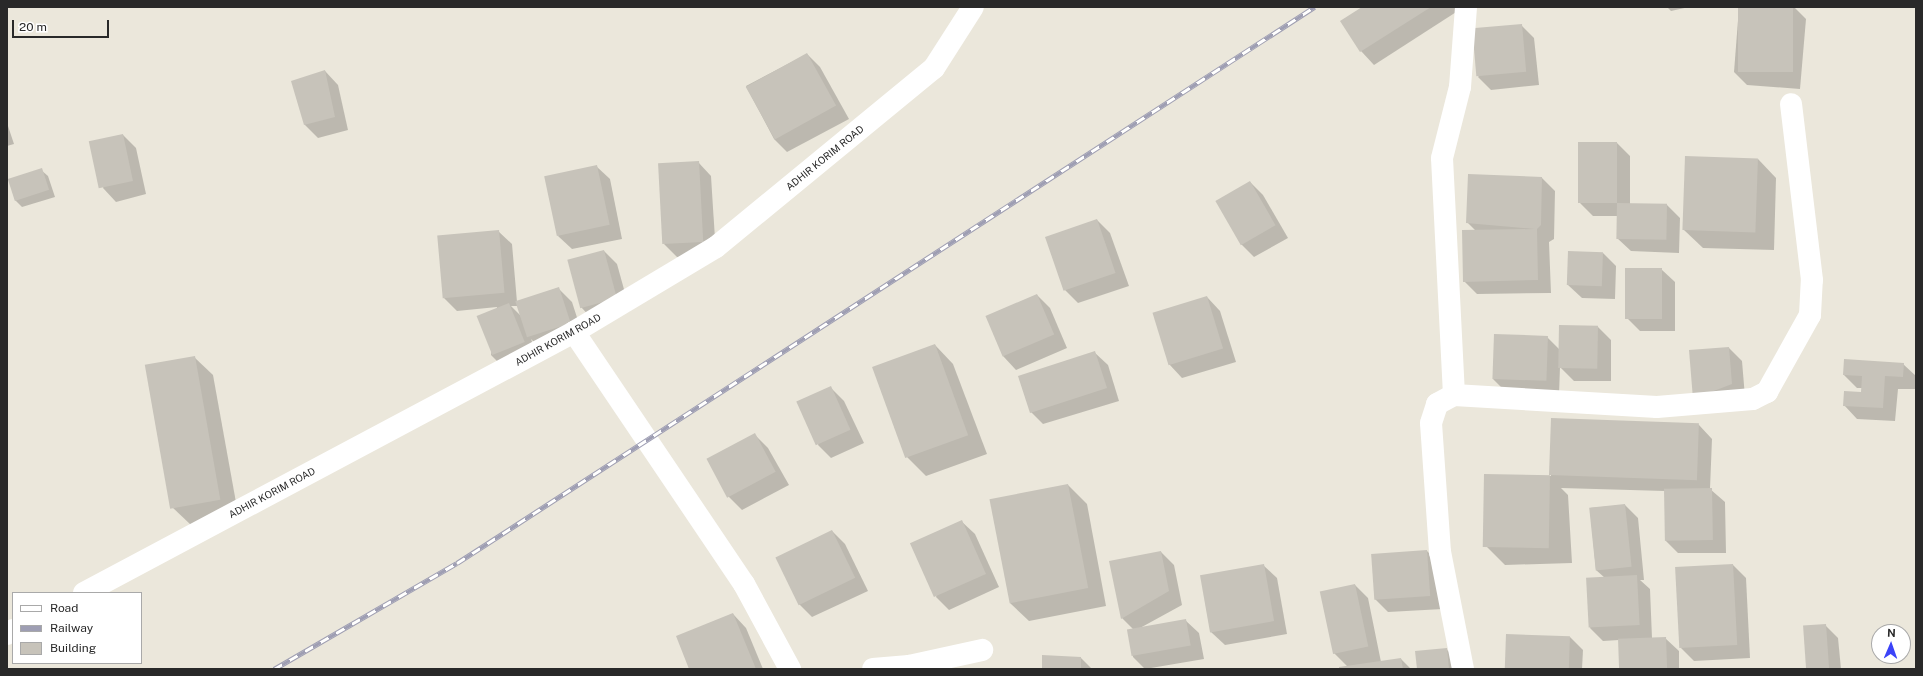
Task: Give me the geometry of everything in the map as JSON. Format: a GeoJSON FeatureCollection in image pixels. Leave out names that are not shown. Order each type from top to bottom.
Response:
{"type":"FeatureCollection","features":[{"type":"Feature","properties":{"kind":"street","name":"ADHIR KORIM ROAD"},"geometry":{"type":"LineString","coordinates":[[86,592],[574,332],[716,247],[934,68],[973,7]]}},
{"type":"Feature","properties":{"kind":"street"},"geometry":{"type":"LineString","coordinates":[[1454,395],[1442,158],[1460,87],[1466,7]]}},
{"type":"Feature","properties":{"kind":"street"},"geometry":{"type":"LineString","coordinates":[[1463,669],[1440,552],[1431,423],[1437,404],[1454,395],[1657,407],[1753,399],[1767,392],[1810,315],[1812,280],[1791,104]]}},
{"type":"Feature","properties":{"kind":"street"},"geometry":{"type":"LineString","coordinates":[[574,332],[744,584],[790,669]]}},
{"type":"Feature","properties":{"kind":"street"},"geometry":{"type":"LineString","coordinates":[[873,669],[908,666],[982,650]]}},
{"type":"Feature","properties":{"kind":"building"},"geometry":{"type":"Polygon","coordinates":[[[1362,7],[1431,7],[1360,52],[1340,21],[1362,7]]]}},
{"type":"Feature","properties":{"kind":"building"},"geometry":{"type":"Polygon","coordinates":[[[1738,7],[1793,7],[1793,72],[1738,72],[1738,7]]]}},
{"type":"Feature","properties":{"kind":"building"},"geometry":{"type":"Polygon","coordinates":[[[1522,24],[1526,72],[1476,76],[1472,28],[1522,24]]]}},
{"type":"Feature","properties":{"kind":"building"},"geometry":{"type":"Polygon","coordinates":[[[807,53],[836,105],[775,139],[746,87],[807,53]]]}},
{"type":"Feature","properties":{"kind":"building"},"geometry":{"type":"Polygon","coordinates":[[[325,70],[335,117],[304,125],[291,81],[325,70]]]}},
{"type":"Feature","properties":{"kind":"building"},"geometry":{"type":"Polygon","coordinates":[[[123,134],[133,181],[99,188],[89,141],[123,134]]]}},
{"type":"Feature","properties":{"kind":"building"},"geometry":{"type":"Polygon","coordinates":[[[1578,142],[1617,142],[1617,203],[1578,203],[1578,142]]]}},
{"type":"Feature","properties":{"kind":"building"},"geometry":{"type":"Polygon","coordinates":[[[1685,156],[1758,159],[1755,233],[1682,230],[1685,156]]]}},
{"type":"Feature","properties":{"kind":"building"},"geometry":{"type":"Polygon","coordinates":[[[699,161],[703,242],[662,244],[658,163],[699,161]]]}},
{"type":"Feature","properties":{"kind":"building"},"geometry":{"type":"Polygon","coordinates":[[[597,165],[610,225],[557,236],[544,176],[597,165]]]}},
{"type":"Feature","properties":{"kind":"building"},"geometry":{"type":"Polygon","coordinates":[[[42,168],[49,190],[15,201],[8,179],[42,168]]]}},
{"type":"Feature","properties":{"kind":"building"},"geometry":{"type":"Polygon","coordinates":[[[1468,174],[1542,177],[1541,225],[1537,229],[1538,280],[1463,282],[1462,230],[1535,229],[1466,223],[1468,174]]]}},
{"type":"Feature","properties":{"kind":"building"},"geometry":{"type":"Polygon","coordinates":[[[1250,181],[1276,225],[1241,245],[1215,201],[1250,181]]]}},
{"type":"Feature","properties":{"kind":"building"},"geometry":{"type":"Polygon","coordinates":[[[1617,203],[1667,204],[1666,240],[1616,239],[1617,203]]]}},
{"type":"Feature","properties":{"kind":"building"},"geometry":{"type":"Polygon","coordinates":[[[1097,219],[1116,273],[1064,291],[1045,237],[1097,219]]]}},
{"type":"Feature","properties":{"kind":"building"},"geometry":{"type":"Polygon","coordinates":[[[499,230],[504,293],[443,298],[437,235],[499,230]]]}},
{"type":"Feature","properties":{"kind":"building"},"geometry":{"type":"Polygon","coordinates":[[[604,250],[617,298],[580,308],[567,260],[604,250]]]}},
{"type":"Feature","properties":{"kind":"building"},"geometry":{"type":"Polygon","coordinates":[[[1568,251],[1603,252],[1602,286],[1567,285],[1568,251]]]}},
{"type":"Feature","properties":{"kind":"building"},"geometry":{"type":"Polygon","coordinates":[[[1625,268],[1662,268],[1662,319],[1625,319],[1625,268]]]}},
{"type":"Feature","properties":{"kind":"building"},"geometry":{"type":"Polygon","coordinates":[[[559,287],[571,323],[527,337],[515,301],[559,287]]]}},
{"type":"Feature","properties":{"kind":"building"},"geometry":{"type":"Polygon","coordinates":[[[1037,294],[1054,335],[1003,356],[985,316],[1037,294]]]}},
{"type":"Feature","properties":{"kind":"building"},"geometry":{"type":"Polygon","coordinates":[[[1207,296],[1223,349],[1169,365],[1152,313],[1207,296]]]}},
{"type":"Feature","properties":{"kind":"building"},"geometry":{"type":"Polygon","coordinates":[[[509,303],[525,342],[492,355],[477,316],[509,303]]]}},
{"type":"Feature","properties":{"kind":"building"},"geometry":{"type":"Polygon","coordinates":[[[1559,325],[1598,326],[1597,369],[1558,368],[1559,325]]]}},
{"type":"Feature","properties":{"kind":"building"},"geometry":{"type":"Polygon","coordinates":[[[1494,334],[1548,336],[1546,381],[1492,379],[1494,334]]]}},
{"type":"Feature","properties":{"kind":"building"},"geometry":{"type":"Polygon","coordinates":[[[935,344],[968,435],[905,458],[872,367],[935,344]]]}},
{"type":"Feature","properties":{"kind":"building"},"geometry":{"type":"Polygon","coordinates":[[[1729,347],[1732,384],[1693,399],[1689,350],[1729,347]]]}},
{"type":"Feature","properties":{"kind":"building"},"geometry":{"type":"Polygon","coordinates":[[[1095,351],[1107,388],[1030,413],[1018,376],[1095,351]]]}},
{"type":"Feature","properties":{"kind":"building"},"geometry":{"type":"Polygon","coordinates":[[[195,356],[220,500],[170,509],[145,365],[195,356]]]}},
{"type":"Feature","properties":{"kind":"building"},"geometry":{"type":"Polygon","coordinates":[[[1844,359],[1904,363],[1903,377],[1885,376],[1883,408],[1843,406],[1844,391],[1861,392],[1862,376],[1843,375],[1844,359]]]}},
{"type":"Feature","properties":{"kind":"building"},"geometry":{"type":"Polygon","coordinates":[[[831,386],[851,430],[816,445],[796,401],[831,386]]]}},
{"type":"Feature","properties":{"kind":"building"},"geometry":{"type":"Polygon","coordinates":[[[1551,418],[1699,423],[1697,480],[1549,475],[1551,418]]]}},
{"type":"Feature","properties":{"kind":"building"},"geometry":{"type":"Polygon","coordinates":[[[755,433],[776,472],[727,498],[706,459],[755,433]]]}},
{"type":"Feature","properties":{"kind":"building"},"geometry":{"type":"Polygon","coordinates":[[[1484,474],[1550,475],[1549,548],[1483,547],[1484,474]]]}},
{"type":"Feature","properties":{"kind":"building"},"geometry":{"type":"Polygon","coordinates":[[[1068,484],[1088,588],[1010,603],[989,499],[1068,484]]]}},
{"type":"Feature","properties":{"kind":"building"},"geometry":{"type":"Polygon","coordinates":[[[1712,488],[1713,540],[1665,541],[1664,489],[1712,488]]]}},
{"type":"Feature","properties":{"kind":"building"},"geometry":{"type":"Polygon","coordinates":[[[1625,504],[1632,567],[1596,570],[1589,508],[1625,504]]]}},
{"type":"Feature","properties":{"kind":"building"},"geometry":{"type":"Polygon","coordinates":[[[962,520],[986,574],[934,597],[910,543],[962,520]]]}},
{"type":"Feature","properties":{"kind":"building"},"geometry":{"type":"Polygon","coordinates":[[[832,530],[855,578],[799,605],[775,558],[832,530]]]}},
{"type":"Feature","properties":{"kind":"building"},"geometry":{"type":"Polygon","coordinates":[[[1427,550],[1430,596],[1374,600],[1371,554],[1427,550]]]}},
{"type":"Feature","properties":{"kind":"building"},"geometry":{"type":"Polygon","coordinates":[[[1161,551],[1169,591],[1121,619],[1109,561],[1161,551]]]}},
{"type":"Feature","properties":{"kind":"building"},"geometry":{"type":"Polygon","coordinates":[[[1264,564],[1274,621],[1210,632],[1200,575],[1264,564]]]}},
{"type":"Feature","properties":{"kind":"building"},"geometry":{"type":"Polygon","coordinates":[[[1733,564],[1737,645],[1679,648],[1675,567],[1733,564]]]}},
{"type":"Feature","properties":{"kind":"building"},"geometry":{"type":"Polygon","coordinates":[[[1637,575],[1640,625],[1589,628],[1586,578],[1637,575]]]}},
{"type":"Feature","properties":{"kind":"building"},"geometry":{"type":"Polygon","coordinates":[[[1355,584],[1368,647],[1333,654],[1320,591],[1355,584]]]}},
{"type":"Feature","properties":{"kind":"building"},"geometry":{"type":"Polygon","coordinates":[[[733,613],[756,669],[689,669],[676,636],[733,613]]]}},
{"type":"Feature","properties":{"kind":"building"},"geometry":{"type":"Polygon","coordinates":[[[1186,619],[1191,646],[1132,656],[1127,629],[1186,619]]]}},
{"type":"Feature","properties":{"kind":"building"},"geometry":{"type":"Polygon","coordinates":[[[1826,624],[1829,669],[1806,669],[1803,626],[1826,624]]]}},
{"type":"Feature","properties":{"kind":"building"},"geometry":{"type":"Polygon","coordinates":[[[1506,634],[1570,636],[1569,669],[1505,669],[1506,634]]]}},
{"type":"Feature","properties":{"kind":"building"},"geometry":{"type":"Polygon","coordinates":[[[1666,637],[1667,669],[1619,669],[1618,639],[1666,637]]]}},
{"type":"Feature","properties":{"kind":"building"},"geometry":{"type":"Polygon","coordinates":[[[1447,648],[1449,669],[1417,669],[1415,651],[1447,648]]]}},
{"type":"Feature","properties":{"kind":"building"},"geometry":{"type":"Polygon","coordinates":[[[1042,655],[1081,657],[1081,669],[1042,669],[1042,655]]]}},
{"type":"Feature","properties":{"kind":"building"},"geometry":{"type":"Polygon","coordinates":[[[1401,658],[1403,669],[1339,669],[1339,667],[1401,658]]]}},
{"type":"Feature","properties":{"kind":"railway"},"geometry":{"type":"LineString","coordinates":[[274,669],[457,563],[1314,7]]}}]}
